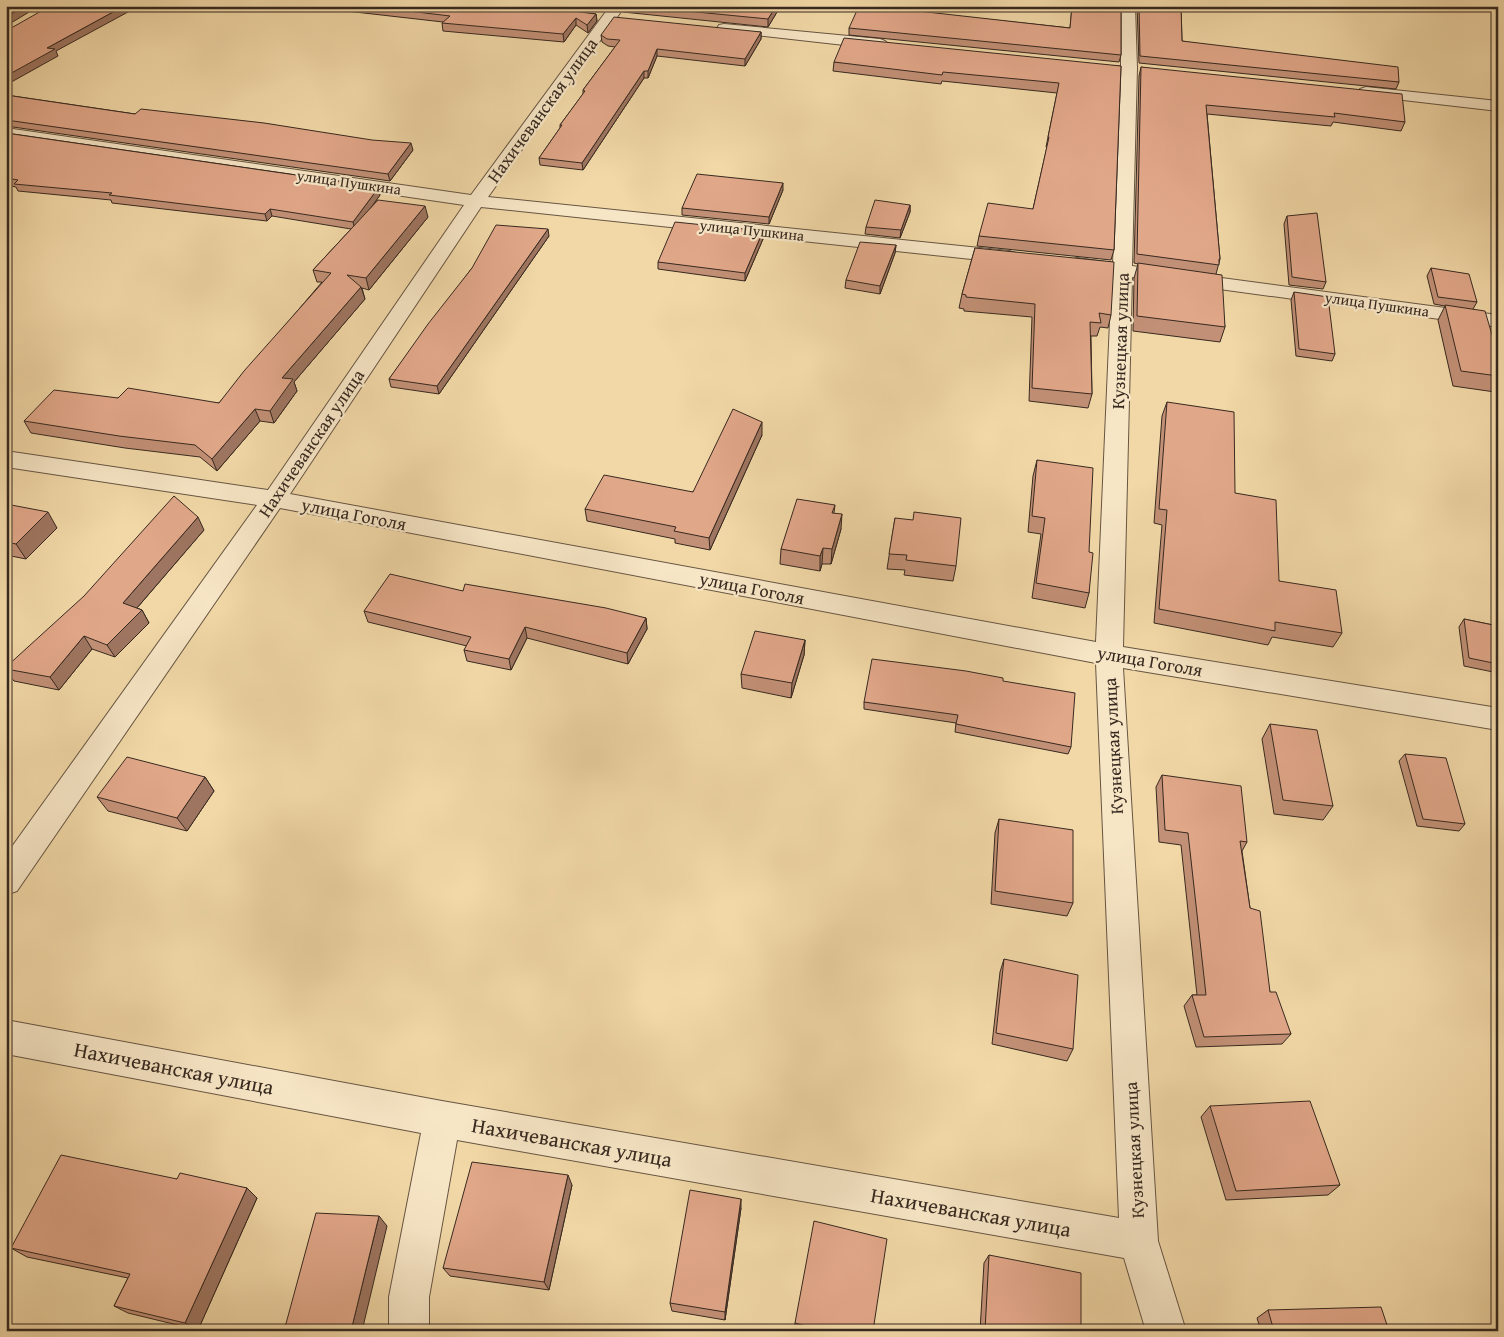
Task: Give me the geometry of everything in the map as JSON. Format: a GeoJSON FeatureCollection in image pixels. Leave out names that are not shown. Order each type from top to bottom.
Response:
{"type":"FeatureCollection","features":[{"type":"Feature","properties":{"kind":"street","name":"Кузнецкая улица"},"geometry":{"type":"LineString","coordinates":[[1128,6],[1129,68],[1108,655],[1138,1241],[1166,1331]]}},
{"type":"Feature","properties":{"kind":"street","name":"Нахичеванская улица"},"geometry":{"type":"LineString","coordinates":[[6,881],[274,499],[476,201],[612,14]]}},
{"type":"Feature","properties":{"kind":"street"},"geometry":{"type":"LineString","coordinates":[[708,27],[894,45]]}},
{"type":"Feature","properties":{"kind":"street"},"geometry":{"type":"LineString","coordinates":[[1352,91],[1498,106]]}},
{"type":"Feature","properties":{"kind":"street","name":"улица Пушкина"},"geometry":{"type":"LineString","coordinates":[[6,133],[476,201],[1023,258]]}},
{"type":"Feature","properties":{"kind":"street","name":"улица Пушкина"},"geometry":{"type":"LineString","coordinates":[[1062,262],[1498,321]]}},
{"type":"Feature","properties":{"kind":"street","name":"улица Гоголя"},"geometry":{"type":"LineString","coordinates":[[6,459],[274,499],[1108,655],[1498,719]]}},
{"type":"Feature","properties":{"kind":"street","name":"Нахичеванская улица"},"geometry":{"type":"LineString","coordinates":[[6,1037],[442,1119],[1138,1241]]}},
{"type":"Feature","properties":{"kind":"street"},"geometry":{"type":"LineString","coordinates":[[409,1331],[409,1297],[442,1119]]}},
{"type":"Feature","properties":{"kind":"building"},"geometry":{"type":"Polygon","coordinates":[[[6,6],[25,6],[6,17],[6,6]]]}},
{"type":"Feature","properties":{"kind":"building"},"geometry":{"type":"Polygon","coordinates":[[[50,6],[124,6],[47,48],[55,49],[6,76],[6,31],[50,6]]]}},
{"type":"Feature","properties":{"kind":"building"},"geometry":{"type":"Polygon","coordinates":[[[367,6],[533,6],[596,14],[587,25],[576,18],[563,34],[442,23],[450,16],[367,6]]]}},
{"type":"Feature","properties":{"kind":"building"},"geometry":{"type":"Polygon","coordinates":[[[635,6],[776,6],[768,19],[635,6]]]}},
{"type":"Feature","properties":{"kind":"building"},"geometry":{"type":"Polygon","coordinates":[[[859,6],[887,6],[1070,28],[1072,6],[1121,6],[1121,55],[849,28],[859,6]]]}},
{"type":"Feature","properties":{"kind":"building"},"geometry":{"type":"Polygon","coordinates":[[[1139,6],[1181,6],[1182,41],[1398,67],[1399,82],[1140,56],[1139,6]]]}},
{"type":"Feature","properties":{"kind":"building"},"geometry":{"type":"Polygon","coordinates":[[[614,17],[761,32],[745,59],[657,49],[648,71],[644,71],[582,163],[539,158],[585,91],[583,90],[620,40],[607,39],[601,35],[614,17]]]}},
{"type":"Feature","properties":{"kind":"building"},"geometry":{"type":"Polygon","coordinates":[[[844,38],[1121,66],[1114,250],[979,236],[988,203],[1033,209],[1059,83],[943,72],[942,75],[834,62],[844,38]]]}},
{"type":"Feature","properties":{"kind":"building"},"geometry":{"type":"Polygon","coordinates":[[[1141,67],[1402,94],[1405,122],[1334,113],[1335,117],[1206,105],[1219,265],[1137,254],[1141,67]]]}},
{"type":"Feature","properties":{"kind":"building"},"geometry":{"type":"Polygon","coordinates":[[[6,95],[135,114],[141,109],[264,123],[372,140],[411,143],[388,174],[6,120],[6,95]]]}},
{"type":"Feature","properties":{"kind":"building"},"geometry":{"type":"Polygon","coordinates":[[[6,133],[379,187],[353,222],[270,209],[265,214],[109,195],[112,193],[14,184],[18,180],[6,178],[6,133]]]}},
{"type":"Feature","properties":{"kind":"building"},"geometry":{"type":"Polygon","coordinates":[[[697,174],[783,183],[769,217],[682,208],[697,174]]]}},
{"type":"Feature","properties":{"kind":"building"},"geometry":{"type":"Polygon","coordinates":[[[378,200],[425,206],[366,278],[347,275],[361,287],[282,378],[293,379],[270,411],[255,409],[212,459],[195,445],[119,436],[24,421],[54,390],[118,398],[128,388],[219,403],[244,371],[331,273],[313,270],[378,200]]]}},
{"type":"Feature","properties":{"kind":"building"},"geometry":{"type":"Polygon","coordinates":[[[875,200],[910,205],[901,230],[866,227],[875,200]]]}},
{"type":"Feature","properties":{"kind":"building"},"geometry":{"type":"Polygon","coordinates":[[[1317,213],[1326,282],[1292,277],[1287,216],[1317,213]]]}},
{"type":"Feature","properties":{"kind":"building"},"geometry":{"type":"Polygon","coordinates":[[[675,222],[763,231],[745,273],[658,262],[675,222]]]}},
{"type":"Feature","properties":{"kind":"building"},"geometry":{"type":"Polygon","coordinates":[[[496,225],[548,229],[437,386],[389,379],[428,324],[472,268],[496,225]]]}},
{"type":"Feature","properties":{"kind":"building"},"geometry":{"type":"Polygon","coordinates":[[[860,242],[896,245],[880,286],[846,280],[860,242]]]}},
{"type":"Feature","properties":{"kind":"building"},"geometry":{"type":"Polygon","coordinates":[[[975,248],[1114,262],[1111,315],[1099,313],[1101,323],[1090,322],[1092,394],[1032,388],[1035,304],[966,297],[966,295],[962,294],[975,248]]]}},
{"type":"Feature","properties":{"kind":"building"},"geometry":{"type":"Polygon","coordinates":[[[1138,263],[1222,275],[1225,327],[1137,316],[1138,263]]]}},
{"type":"Feature","properties":{"kind":"building"},"geometry":{"type":"Polygon","coordinates":[[[1431,268],[1469,274],[1477,302],[1438,297],[1431,268]]]}},
{"type":"Feature","properties":{"kind":"building"},"geometry":{"type":"Polygon","coordinates":[[[1294,292],[1328,297],[1335,354],[1299,349],[1294,292]]]}},
{"type":"Feature","properties":{"kind":"building"},"geometry":{"type":"Polygon","coordinates":[[[1445,305],[1485,311],[1498,355],[1498,376],[1461,371],[1445,305]]]}},
{"type":"Feature","properties":{"kind":"building"},"geometry":{"type":"Polygon","coordinates":[[[1167,402],[1234,412],[1235,493],[1276,500],[1279,581],[1336,590],[1342,633],[1275,622],[1275,631],[1159,609],[1167,510],[1159,509],[1167,402]]]}},
{"type":"Feature","properties":{"kind":"building"},"geometry":{"type":"Polygon","coordinates":[[[733,409],[762,422],[709,538],[674,531],[676,527],[585,509],[604,475],[693,492],[733,409]]]}},
{"type":"Feature","properties":{"kind":"building"},"geometry":{"type":"Polygon","coordinates":[[[1037,460],[1093,468],[1089,552],[1093,553],[1089,593],[1036,583],[1045,518],[1032,516],[1037,460]]]}},
{"type":"Feature","properties":{"kind":"building"},"geometry":{"type":"Polygon","coordinates":[[[174,496],[198,517],[123,603],[142,610],[107,645],[84,636],[50,677],[6,669],[84,596],[174,496]]]}},
{"type":"Feature","properties":{"kind":"building"},"geometry":{"type":"Polygon","coordinates":[[[797,499],[835,505],[832,513],[842,514],[832,549],[823,548],[820,556],[781,549],[797,499]]]}},
{"type":"Feature","properties":{"kind":"building"},"geometry":{"type":"Polygon","coordinates":[[[6,504],[48,512],[16,544],[6,542],[6,504]]]}},
{"type":"Feature","properties":{"kind":"building"},"geometry":{"type":"Polygon","coordinates":[[[914,512],[961,518],[956,566],[906,560],[907,555],[889,554],[895,518],[913,520],[914,512]]]}},
{"type":"Feature","properties":{"kind":"building"},"geometry":{"type":"Polygon","coordinates":[[[390,574],[463,591],[465,584],[606,608],[646,618],[627,653],[525,627],[509,659],[464,650],[471,637],[364,611],[390,574]]]}},
{"type":"Feature","properties":{"kind":"building"},"geometry":{"type":"Polygon","coordinates":[[[1464,619],[1498,626],[1498,664],[1469,658],[1464,619]]]}},
{"type":"Feature","properties":{"kind":"building"},"geometry":{"type":"Polygon","coordinates":[[[755,631],[805,640],[792,683],[741,674],[755,631]]]}},
{"type":"Feature","properties":{"kind":"building"},"geometry":{"type":"Polygon","coordinates":[[[872,659],[966,671],[1003,678],[1003,681],[1075,693],[1071,747],[956,724],[958,715],[864,702],[872,659]]]}},
{"type":"Feature","properties":{"kind":"building"},"geometry":{"type":"Polygon","coordinates":[[[1270,724],[1317,730],[1333,806],[1283,800],[1270,724]]]}},
{"type":"Feature","properties":{"kind":"building"},"geometry":{"type":"Polygon","coordinates":[[[1405,754],[1446,758],[1465,824],[1423,819],[1405,754]]]}},
{"type":"Feature","properties":{"kind":"building"},"geometry":{"type":"Polygon","coordinates":[[[127,757],[205,777],[177,818],[97,797],[127,757]]]}},
{"type":"Feature","properties":{"kind":"building"},"geometry":{"type":"Polygon","coordinates":[[[1162,775],[1241,786],[1247,842],[1240,841],[1250,908],[1260,911],[1270,992],[1276,992],[1291,1034],[1204,1037],[1192,995],[1206,995],[1188,833],[1165,830],[1162,775]]]}},
{"type":"Feature","properties":{"kind":"building"},"geometry":{"type":"Polygon","coordinates":[[[999,819],[1073,830],[1073,903],[995,891],[999,819]]]}},
{"type":"Feature","properties":{"kind":"building"},"geometry":{"type":"Polygon","coordinates":[[[1004,959],[1078,975],[1073,1049],[996,1033],[1004,959]]]}},
{"type":"Feature","properties":{"kind":"building"},"geometry":{"type":"Polygon","coordinates":[[[1310,1101],[1340,1185],[1236,1191],[1210,1106],[1310,1101]]]}},
{"type":"Feature","properties":{"kind":"building"},"geometry":{"type":"Polygon","coordinates":[[[61,1155],[177,1179],[180,1173],[247,1188],[185,1323],[114,1306],[130,1274],[11,1248],[61,1155]]]}},
{"type":"Feature","properties":{"kind":"building"},"geometry":{"type":"Polygon","coordinates":[[[472,1162],[568,1175],[544,1282],[443,1268],[472,1162]]]}},
{"type":"Feature","properties":{"kind":"building"},"geometry":{"type":"Polygon","coordinates":[[[690,1190],[741,1199],[725,1312],[670,1303],[690,1190]]]}},
{"type":"Feature","properties":{"kind":"building"},"geometry":{"type":"Polygon","coordinates":[[[316,1213],[379,1216],[351,1331],[284,1331],[316,1213]]]}},
{"type":"Feature","properties":{"kind":"building"},"geometry":{"type":"Polygon","coordinates":[[[814,1221],[887,1239],[873,1331],[823,1331],[795,1323],[814,1221]]]}},
{"type":"Feature","properties":{"kind":"building"},"geometry":{"type":"Polygon","coordinates":[[[989,1255],[1081,1273],[1081,1331],[985,1331],[989,1255]]]}},
{"type":"Feature","properties":{"kind":"building"},"geometry":{"type":"Polygon","coordinates":[[[1381,1307],[1389,1331],[1274,1331],[1268,1310],[1381,1307]]]}}]}
